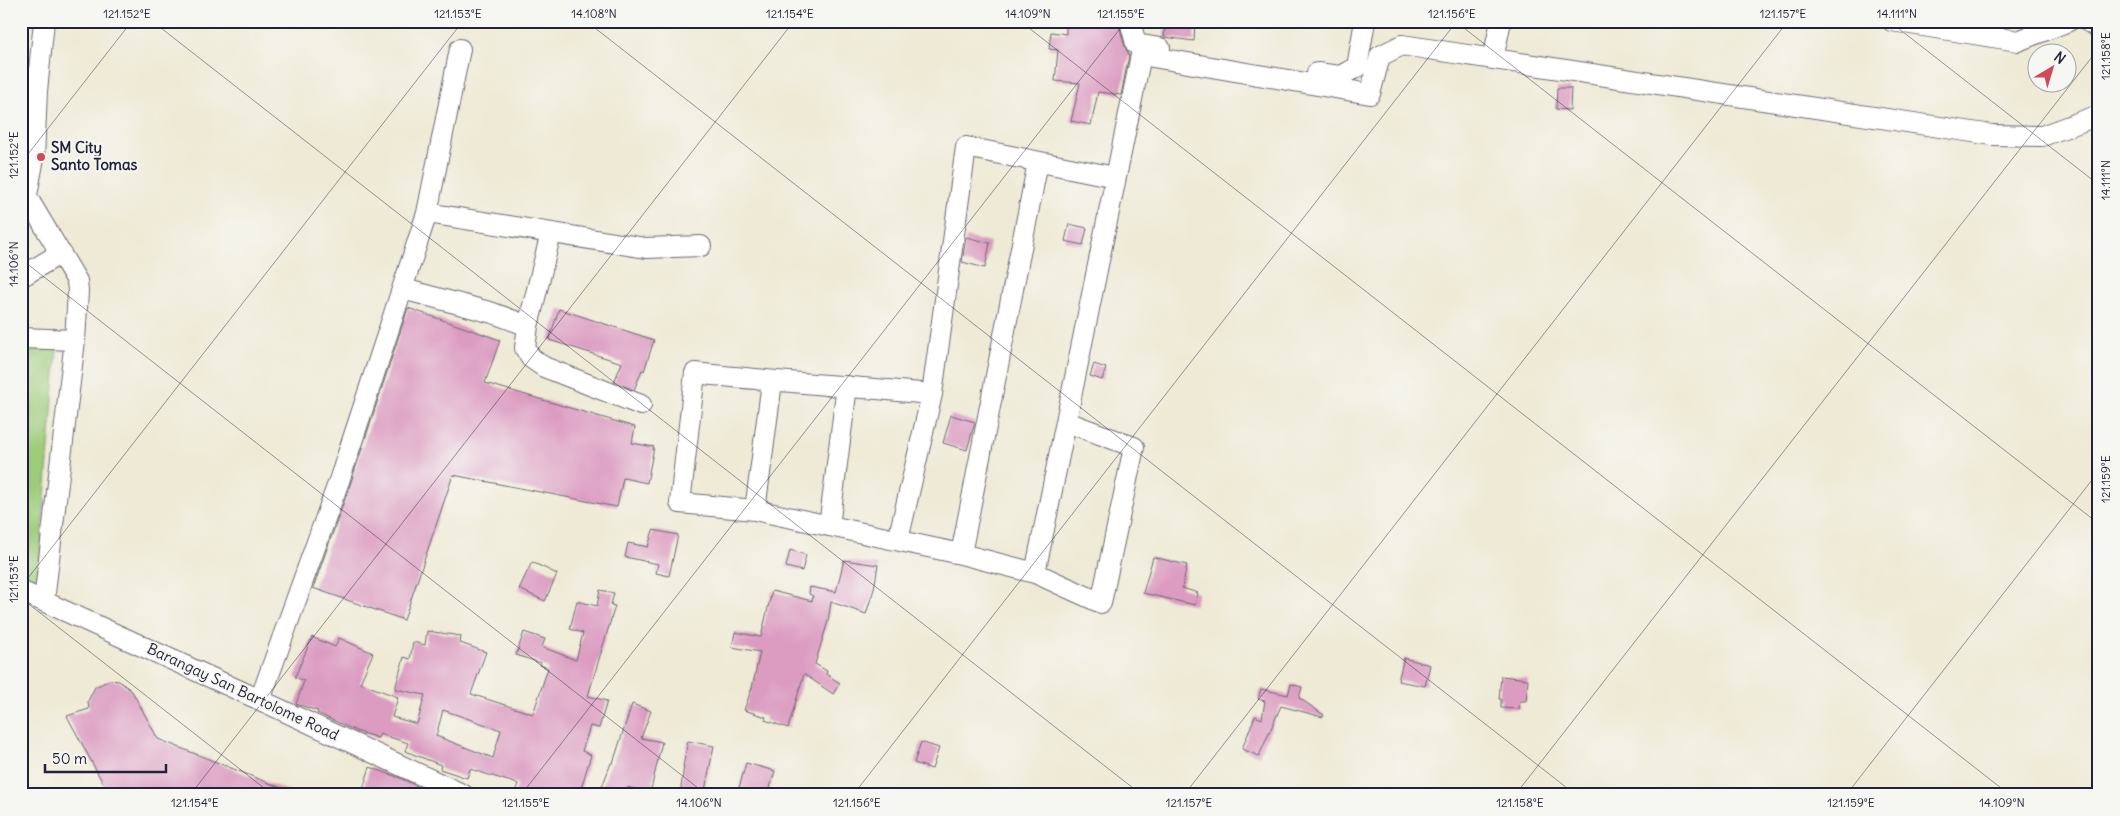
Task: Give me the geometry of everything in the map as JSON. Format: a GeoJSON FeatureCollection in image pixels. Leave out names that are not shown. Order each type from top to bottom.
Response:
{"type":"FeatureCollection","features":[{"type":"Feature","properties":{"kind":"street"},"geometry":{"type":"LineString","coordinates":[[44,21],[37,91],[34,158],[26,200],[61,253],[76,281],[78,290],[75,340],[44,601]]}},
{"type":"Feature","properties":{"kind":"street"},"geometry":{"type":"LineString","coordinates":[[1130,21],[1136,44],[1340,76],[1358,68],[1365,21]]}},
{"type":"Feature","properties":{"kind":"street"},"geometry":{"type":"LineString","coordinates":[[1493,60],[1501,21]]}},
{"type":"Feature","properties":{"kind":"street"},"geometry":{"type":"LineString","coordinates":[[1892,21],[2018,41],[2069,21]]}},
{"type":"Feature","properties":{"kind":"street"},"geometry":{"type":"LineString","coordinates":[[2087,21],[2099,28]]}},
{"type":"Feature","properties":{"kind":"street"},"geometry":{"type":"LineString","coordinates":[[1035,573],[1141,55],[1370,94],[1380,56],[1402,45],[1992,136],[2042,136],[2099,115]]}},
{"type":"Feature","properties":{"kind":"street"},"geometry":{"type":"LineString","coordinates":[[260,700],[340,478],[427,213],[460,49]]}},
{"type":"Feature","properties":{"kind":"street"},"geometry":{"type":"LineString","coordinates":[[21,105],[37,91]]}},
{"type":"Feature","properties":{"kind":"street"},"geometry":{"type":"LineString","coordinates":[[898,540],[932,394],[966,146],[1115,177]]}},
{"type":"Feature","properties":{"kind":"street"},"geometry":{"type":"LineString","coordinates":[[961,554],[1038,162]]}},
{"type":"Feature","properties":{"kind":"street"},"geometry":{"type":"LineString","coordinates":[[427,213],[646,248],[701,246]]}},
{"type":"Feature","properties":{"kind":"street"},"geometry":{"type":"LineString","coordinates":[[551,233],[528,326],[525,348],[531,358],[544,367],[641,404]]}},
{"type":"Feature","properties":{"kind":"street"},"geometry":{"type":"LineString","coordinates":[[21,277],[61,253]]}},
{"type":"Feature","properties":{"kind":"street"},"geometry":{"type":"LineString","coordinates":[[403,289],[493,313],[528,326]]}},
{"type":"Feature","properties":{"kind":"street"},"geometry":{"type":"LineString","coordinates":[[21,338],[75,340]]}},
{"type":"Feature","properties":{"kind":"street"},"geometry":{"type":"LineString","coordinates":[[932,394],[848,386],[772,382],[695,373],[680,503],[755,510],[961,554],[1035,573],[1101,603],[1134,447],[1067,422]]}},
{"type":"Feature","properties":{"kind":"street"},"geometry":{"type":"LineString","coordinates":[[755,510],[772,382]]}},
{"type":"Feature","properties":{"kind":"street"},"geometry":{"type":"LineString","coordinates":[[829,526],[848,386]]}},
{"type":"Feature","properties":{"kind":"street","name":"Barangay San Bartolome Road"},"geometry":{"type":"LineString","coordinates":[[21,591],[464,795]]}},
{"type":"Feature","properties":{"kind":"green space"},"geometry":{"type":"Polygon","coordinates":[[[57,349],[38,583],[21,576],[21,350],[57,349]]]}},
{"type":"Feature","properties":{"kind":"building"},"geometry":{"type":"Polygon","coordinates":[[[1066,21],[1118,21],[1129,55],[1121,95],[1098,92],[1091,125],[1071,121],[1080,83],[1055,81],[1058,50],[1049,49],[1051,32],[1066,34],[1066,21]]]}},
{"type":"Feature","properties":{"kind":"building"},"geometry":{"type":"Polygon","coordinates":[[[1166,21],[1195,21],[1194,41],[1164,37],[1166,21]]]}},
{"type":"Feature","properties":{"kind":"building"},"geometry":{"type":"Polygon","coordinates":[[[1557,88],[1571,88],[1570,110],[1556,109],[1557,88]]]}},
{"type":"Feature","properties":{"kind":"building"},"geometry":{"type":"Polygon","coordinates":[[[1069,224],[1087,228],[1083,245],[1065,241],[1069,224]]]}},
{"type":"Feature","properties":{"kind":"building"},"geometry":{"type":"Polygon","coordinates":[[[966,237],[990,243],[985,268],[962,262],[966,237]]]}},
{"type":"Feature","properties":{"kind":"building"},"geometry":{"type":"Polygon","coordinates":[[[408,308],[500,340],[485,383],[635,427],[632,443],[654,447],[647,483],[623,478],[617,507],[453,475],[404,620],[313,588],[351,482],[408,308]]]}},
{"type":"Feature","properties":{"kind":"building"},"geometry":{"type":"Polygon","coordinates":[[[559,309],[654,340],[644,371],[642,370],[634,390],[614,382],[622,363],[549,340],[559,309]]]}},
{"type":"Feature","properties":{"kind":"building"},"geometry":{"type":"Polygon","coordinates":[[[1094,364],[1106,368],[1102,380],[1090,376],[1094,364]]]}},
{"type":"Feature","properties":{"kind":"building"},"geometry":{"type":"Polygon","coordinates":[[[951,415],[975,422],[967,450],[943,443],[951,415]]]}},
{"type":"Feature","properties":{"kind":"building"},"geometry":{"type":"Polygon","coordinates":[[[653,530],[678,535],[669,576],[656,573],[658,564],[625,557],[628,543],[648,547],[653,530]]]}},
{"type":"Feature","properties":{"kind":"building"},"geometry":{"type":"Polygon","coordinates":[[[790,550],[806,555],[802,571],[786,567],[790,550]]]}},
{"type":"Feature","properties":{"kind":"building"},"geometry":{"type":"Polygon","coordinates":[[[1153,557],[1187,565],[1182,588],[1198,593],[1195,605],[1143,593],[1153,557]]]}},
{"type":"Feature","properties":{"kind":"building"},"geometry":{"type":"Polygon","coordinates":[[[844,560],[878,565],[874,589],[866,614],[831,602],[828,621],[815,664],[827,671],[826,674],[840,683],[833,694],[804,674],[788,728],[765,720],[766,717],[744,710],[752,688],[760,652],[732,647],[735,632],[761,637],[772,591],[812,601],[813,596],[809,594],[810,587],[836,592],[844,560]]]}},
{"type":"Feature","properties":{"kind":"building"},"geometry":{"type":"Polygon","coordinates":[[[532,562],[557,574],[545,601],[519,589],[532,562]]]}},
{"type":"Feature","properties":{"kind":"building"},"geometry":{"type":"Polygon","coordinates":[[[600,590],[614,593],[611,605],[615,606],[588,696],[607,701],[599,728],[590,726],[582,751],[591,755],[579,795],[514,795],[518,784],[470,769],[467,778],[440,769],[441,765],[405,751],[408,743],[380,734],[378,738],[356,731],[317,713],[318,711],[296,704],[304,681],[295,677],[312,637],[335,647],[339,638],[373,653],[360,683],[398,697],[392,717],[417,724],[425,695],[395,689],[404,657],[410,659],[413,642],[425,645],[427,631],[461,636],[460,643],[486,652],[471,694],[533,714],[548,668],[540,665],[541,663],[516,655],[524,632],[545,639],[542,647],[576,660],[583,633],[570,629],[577,601],[597,606],[600,590]],[[443,710],[436,736],[493,758],[501,730],[443,710]]]}},
{"type":"Feature","properties":{"kind":"building"},"geometry":{"type":"Polygon","coordinates":[[[1404,658],[1430,665],[1425,686],[1398,681],[1404,658]]]}},
{"type":"Feature","properties":{"kind":"building"},"geometry":{"type":"Polygon","coordinates":[[[1501,676],[1528,679],[1526,701],[1520,701],[1519,709],[1501,708],[1501,699],[1499,699],[1501,676]]]}},
{"type":"Feature","properties":{"kind":"building"},"geometry":{"type":"Polygon","coordinates":[[[110,680],[119,681],[132,691],[158,739],[299,795],[120,795],[103,783],[67,716],[89,709],[88,701],[95,687],[110,680]]]}},
{"type":"Feature","properties":{"kind":"building"},"geometry":{"type":"Polygon","coordinates":[[[1291,684],[1302,687],[1299,698],[1324,715],[1323,717],[1281,706],[1259,756],[1242,749],[1255,716],[1262,719],[1265,701],[1258,699],[1261,689],[1288,695],[1291,684]]]}},
{"type":"Feature","properties":{"kind":"building"},"geometry":{"type":"Polygon","coordinates":[[[632,704],[651,711],[641,738],[662,742],[650,794],[628,787],[625,795],[599,795],[611,763],[613,763],[632,704]]]}},
{"type":"Feature","properties":{"kind":"building"},"geometry":{"type":"Polygon","coordinates":[[[688,741],[714,746],[704,795],[680,795],[688,741]]]}},
{"type":"Feature","properties":{"kind":"building"},"geometry":{"type":"Polygon","coordinates":[[[921,742],[939,748],[932,769],[914,763],[921,742]]]}},
{"type":"Feature","properties":{"kind":"building"},"geometry":{"type":"Polygon","coordinates":[[[746,763],[775,771],[768,795],[739,788],[746,763]]]}},
{"type":"Feature","properties":{"kind":"building"},"geometry":{"type":"Polygon","coordinates":[[[370,767],[400,778],[435,795],[361,795],[370,767]]]}},
{"type":"Feature","properties":{"kind":"place","name":"SM City Santo Tomas"},"geometry":{"type":"Point","coordinates":[41,157]}}]}
